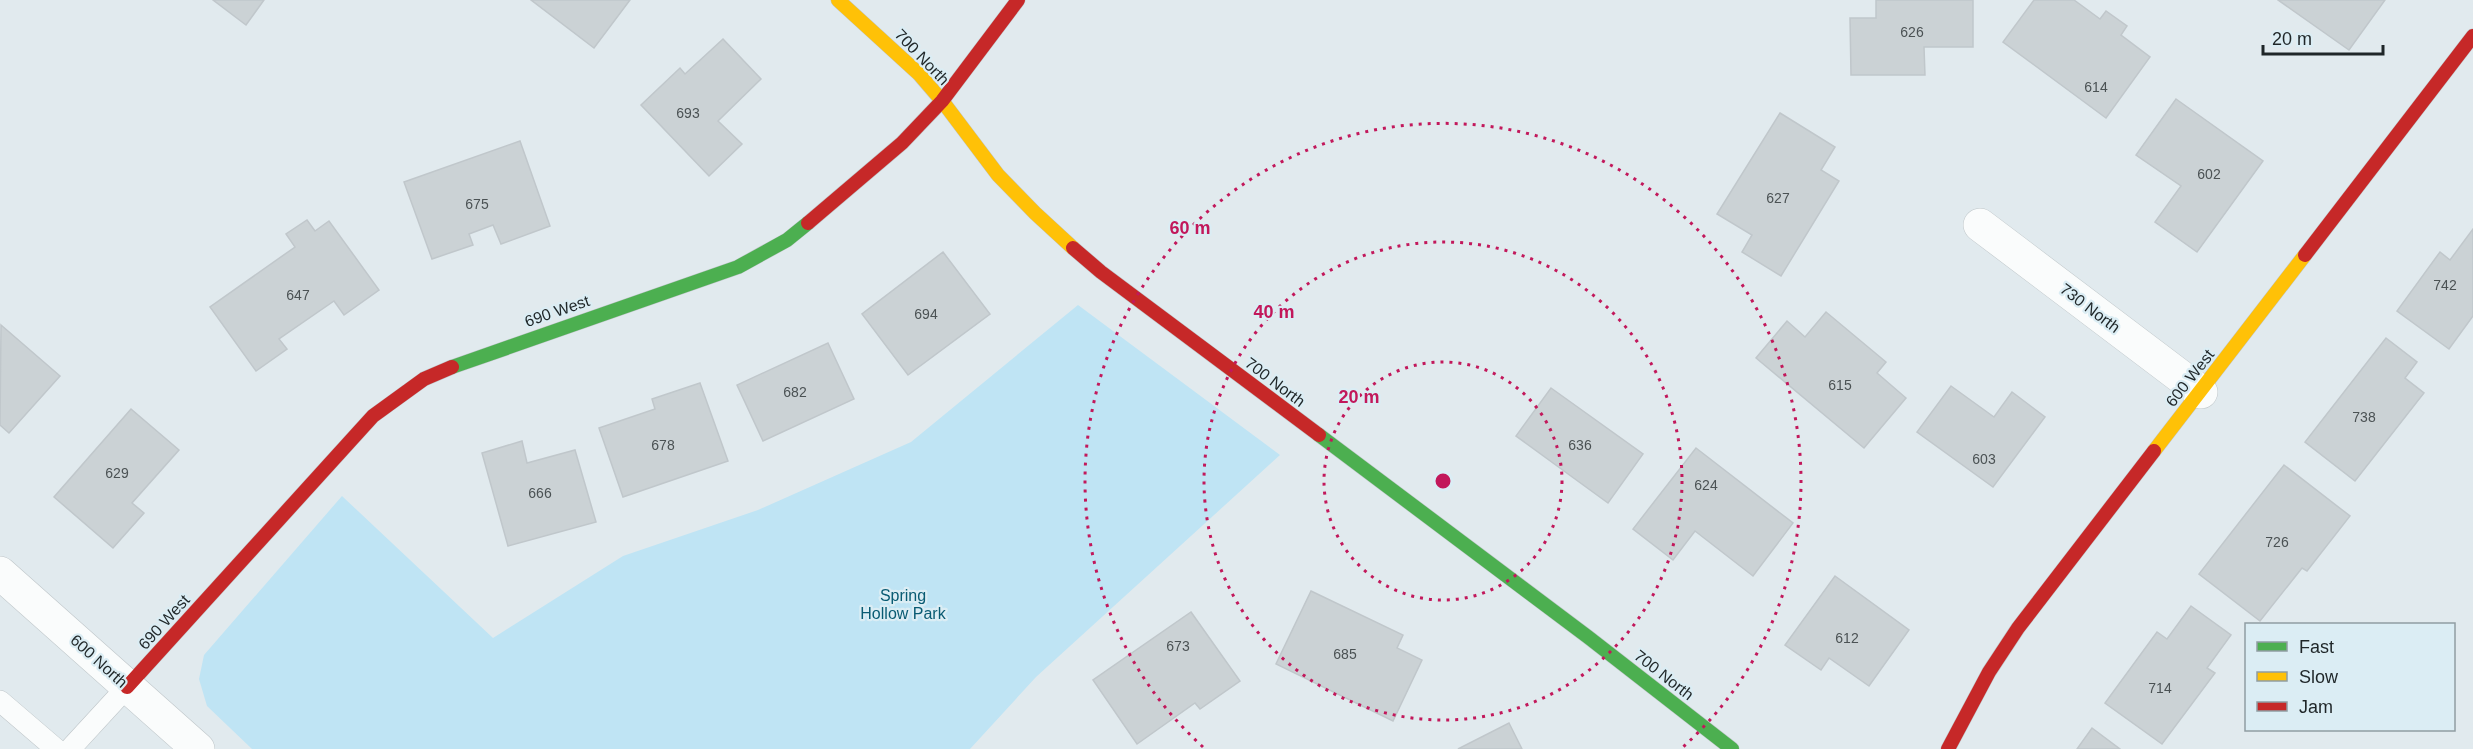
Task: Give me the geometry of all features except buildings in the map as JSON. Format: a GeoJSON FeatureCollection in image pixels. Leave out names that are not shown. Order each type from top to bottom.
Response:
{"type":"FeatureCollection","features":[{"type":"Feature","properties":{"kind":"street","name":"700 North"},"geometry":{"type":"LineString","coordinates":[[838,0],[885,42],[942,101],[999,177],[1047,226],[1101,272],[1588,637],[1732,749]]}},
{"type":"Feature","properties":{"kind":"street","name":"690 West"},"geometry":{"type":"LineString","coordinates":[[127,687],[373,416],[424,379],[484,354],[738,267],[777,246],[848,192],[902,142],[942,101],[1018,0]]}},
{"type":"Feature","properties":{"kind":"street","name":"600 West"},"geometry":{"type":"LineString","coordinates":[[1948,749],[1989,672],[2018,628],[2473,36]]}},
{"type":"Feature","properties":{"kind":"street","name":"730 North"},"geometry":{"type":"LineString","coordinates":[[1980,225],[2201,392]]}},
{"type":"Feature","properties":{"kind":"street","name":"600 North"},"geometry":{"type":"LineString","coordinates":[[0,573],[198,749]]}},
{"type":"Feature","properties":{"kind":"lane"},"geometry":{"type":"LineString","coordinates":[[70,749],[127,687]]}},
{"type":"Feature","properties":{"kind":"lane"},"geometry":{"type":"LineString","coordinates":[[0,701],[56,749]]}},
{"type":"Feature","properties":{"kind":"green space","name":"Spring Hollow Park"},"geometry":{"type":"Polygon","coordinates":[[[1078,305],[1280,455],[1036,677],[970,749],[252,749],[207,706],[199,679],[204,655],[342,496],[493,638],[623,556],[758,510],[911,442],[1078,305]]]}},
{"type":"Feature","properties":{"kind":"traffic: fast"},"geometry":{"type":"LineString","coordinates":[[452,367],[738,267],[787,240],[808,223]]}},
{"type":"Feature","properties":{"kind":"traffic: fast"},"geometry":{"type":"LineString","coordinates":[[1319,435],[1588,637],[1732,749]]}},
{"type":"Feature","properties":{"kind":"traffic: slow"},"geometry":{"type":"LineString","coordinates":[[838,0],[919,74],[998,175],[1073,248]]}},
{"type":"Feature","properties":{"kind":"traffic: slow"},"geometry":{"type":"LineString","coordinates":[[2154,451],[2305,255]]}},
{"type":"Feature","properties":{"kind":"traffic: jam"},"geometry":{"type":"LineString","coordinates":[[808,223],[902,143],[942,101],[1018,0]]}},
{"type":"Feature","properties":{"kind":"traffic: jam"},"geometry":{"type":"LineString","coordinates":[[2305,255],[2473,36]]}},
{"type":"Feature","properties":{"kind":"traffic: jam"},"geometry":{"type":"LineString","coordinates":[[1073,248],[1101,272],[1319,435]]}},
{"type":"Feature","properties":{"kind":"traffic: jam"},"geometry":{"type":"LineString","coordinates":[[127,687],[373,416],[424,379],[452,367]]}},
{"type":"Feature","properties":{"kind":"traffic: jam"},"geometry":{"type":"LineString","coordinates":[[1948,749],[1989,672],[2018,628],[2154,451]]}}]}
